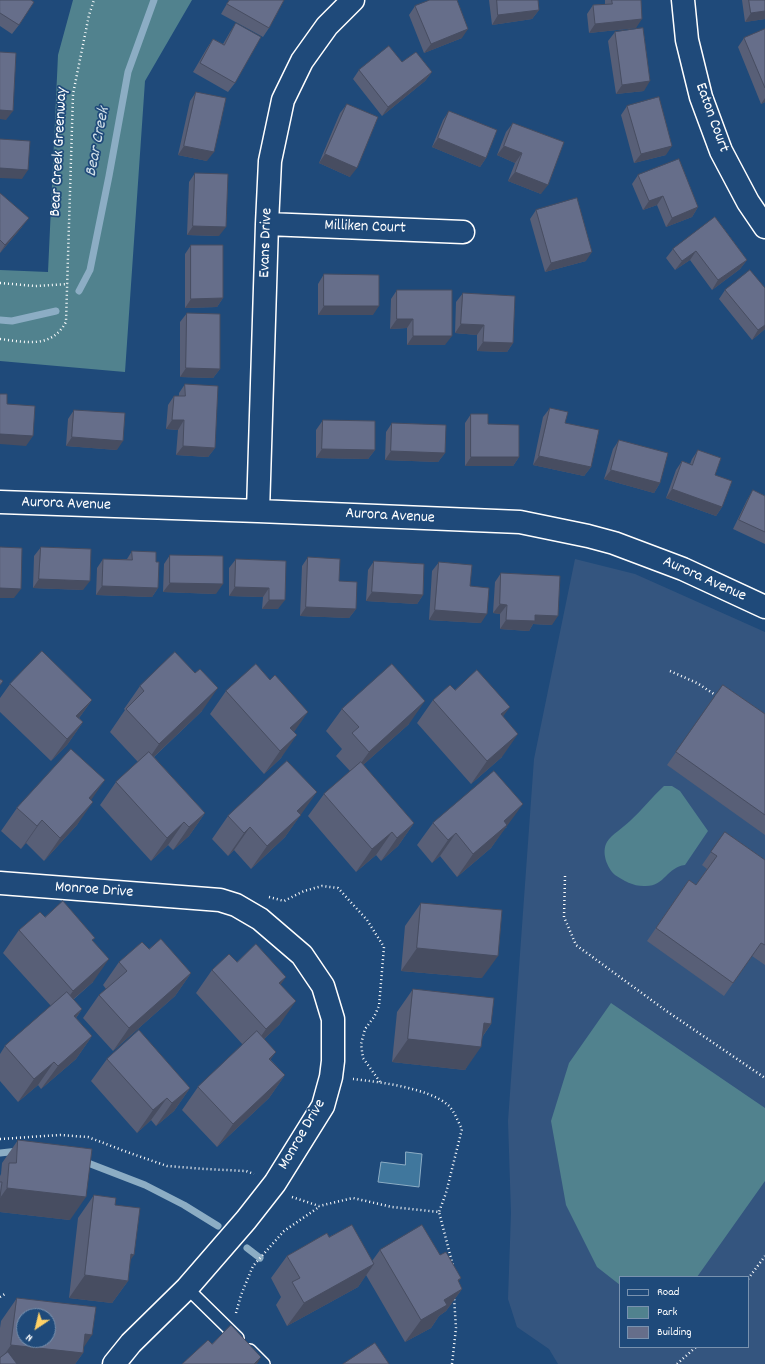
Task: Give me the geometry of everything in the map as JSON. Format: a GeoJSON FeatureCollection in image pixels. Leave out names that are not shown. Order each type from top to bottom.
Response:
{"type":"FeatureCollection","features":[{"type":"Feature","properties":{"kind":"street","name":"Evans Drive"},"geometry":{"type":"LineString","coordinates":[[258,511],[270,161],[283,100],[302,61],[327,26],[353,0]]}},
{"type":"Feature","properties":{"kind":"street","name":"Eaton Court"},"geometry":{"type":"LineString","coordinates":[[683,0],[687,40],[701,97],[721,151],[748,202],[765,227]]}},
{"type":"Feature","properties":{"kind":"street","name":"Milliken Court"},"geometry":{"type":"LineString","coordinates":[[267,224],[463,232]]}},
{"type":"Feature","properties":{"kind":"street","name":"Aurora Avenue"},"geometry":{"type":"LineString","coordinates":[[0,502],[520,522],[614,543],[683,568],[765,607]]}},
{"type":"Feature","properties":{"kind":"street","name":"Monroe Drive"},"geometry":{"type":"LineString","coordinates":[[0,884],[220,900],[236,905],[260,919],[302,955],[323,986],[333,1018],[333,1061],[331,1077],[323,1106],[275,1184],[187,1288],[131,1343],[114,1364]]}},
{"type":"Feature","properties":{"kind":"lane"},"geometry":{"type":"LineString","coordinates":[[187,1288],[264,1364]]}},
{"type":"Feature","properties":{"kind":"path","name":"Bear Creek Greenway"},"geometry":{"type":"LineString","coordinates":[[0,339],[33,343],[50,340],[61,330],[66,322],[73,94],[89,15],[94,0]]}},
{"type":"Feature","properties":{"kind":"path"},"geometry":{"type":"LineString","coordinates":[[0,283],[35,286],[68,284]]}},
{"type":"Feature","properties":{"kind":"path"},"geometry":{"type":"LineString","coordinates":[[670,670],[697,683],[723,700]]}},
{"type":"Feature","properties":{"kind":"path"},"geometry":{"type":"LineString","coordinates":[[565,876],[564,917],[576,945],[665,1010],[765,1078]]}},
{"type":"Feature","properties":{"kind":"path"},"geometry":{"type":"LineString","coordinates":[[331,1077],[380,1082],[430,1094],[450,1106],[462,1129],[446,1193],[439,1212],[453,1267]]}},
{"type":"Feature","properties":{"kind":"path"},"geometry":{"type":"LineString","coordinates":[[0,1139],[60,1135],[88,1137],[167,1166],[246,1171],[265,1177],[293,1198],[319,1206]]}},
{"type":"Feature","properties":{"kind":"path"},"geometry":{"type":"LineString","coordinates":[[231,1332],[240,1295],[254,1266],[284,1231],[319,1206],[353,1198],[392,1207],[439,1212]]}},
{"type":"Feature","properties":{"kind":"path"},"geometry":{"type":"LineString","coordinates":[[749,1278],[765,1256]]}},
{"type":"Feature","properties":{"kind":"path"},"geometry":{"type":"LineString","coordinates":[[452,1364],[456,1328],[454,1290]]}},
{"type":"Feature","properties":{"kind":"path"},"geometry":{"type":"LineString","coordinates":[[0,1297],[5,1294]]}},
{"type":"Feature","properties":{"kind":"path"},"geometry":{"type":"LineString","coordinates":[[677,1364],[695,1348]]}},
{"type":"Feature","properties":{"kind":"shaded area"},"geometry":{"type":"Polygon","coordinates":[[[575,559],[635,574],[765,632],[765,1364],[558,1364],[549,1349],[517,1327],[508,1299],[511,1213],[508,1121],[534,759],[575,559]]]}},
{"type":"Feature","properties":{"kind":"shaded area"},"geometry":{"type":"Polygon","coordinates":[[[406,1152],[422,1154],[419,1187],[378,1182],[381,1162],[405,1165],[406,1152]]]}},
{"type":"Feature","properties":{"kind":"green space"},"geometry":{"type":"Polygon","coordinates":[[[73,0],[192,0],[145,81],[125,372],[0,361],[0,270],[48,272],[58,55],[73,0]]]}},
{"type":"Feature","properties":{"kind":"green space"},"geometry":{"type":"Polygon","coordinates":[[[664,786],[672,786],[680,791],[708,831],[685,865],[674,869],[658,883],[642,886],[634,885],[612,872],[607,864],[605,846],[611,837],[634,817],[664,786]]]}},
{"type":"Feature","properties":{"kind":"green space"},"geometry":{"type":"Polygon","coordinates":[[[611,1003],[765,1108],[765,1181],[698,1276],[619,1276],[619,1284],[597,1267],[566,1205],[551,1121],[569,1063],[611,1003]]]}},
{"type":"Feature","properties":{"kind":"building"},"geometry":{"type":"Polygon","coordinates":[[[0,0],[31,0],[34,2],[19,25],[0,13],[0,0]]]}},
{"type":"Feature","properties":{"kind":"building"},"geometry":{"type":"Polygon","coordinates":[[[230,0],[284,0],[269,28],[227,4],[230,0]]]}},
{"type":"Feature","properties":{"kind":"building"},"geometry":{"type":"Polygon","coordinates":[[[430,0],[457,0],[468,29],[431,44],[415,6],[430,0]]]}},
{"type":"Feature","properties":{"kind":"building"},"geometry":{"type":"Polygon","coordinates":[[[497,0],[538,0],[539,10],[498,15],[497,0]]]}},
{"type":"Feature","properties":{"kind":"building"},"geometry":{"type":"Polygon","coordinates":[[[612,0],[641,0],[642,19],[595,24],[593,5],[612,4],[612,0]]]}},
{"type":"Feature","properties":{"kind":"building"},"geometry":{"type":"Polygon","coordinates":[[[749,0],[765,0],[765,11],[751,13],[749,0]]]}},
{"type":"Feature","properties":{"kind":"building"},"geometry":{"type":"Polygon","coordinates":[[[236,23],[261,37],[235,83],[200,63],[213,39],[224,45],[236,23]]]}},
{"type":"Feature","properties":{"kind":"building"},"geometry":{"type":"Polygon","coordinates":[[[643,28],[650,81],[622,85],[615,32],[643,28]]]}},
{"type":"Feature","properties":{"kind":"building"},"geometry":{"type":"Polygon","coordinates":[[[765,29],[765,88],[744,38],[765,29]]]}},
{"type":"Feature","properties":{"kind":"building"},"geometry":{"type":"Polygon","coordinates":[[[389,46],[402,62],[416,52],[432,72],[388,107],[359,70],[389,46]]]}},
{"type":"Feature","properties":{"kind":"building"},"geometry":{"type":"Polygon","coordinates":[[[0,52],[16,53],[13,111],[0,110],[0,52]]]}},
{"type":"Feature","properties":{"kind":"building"},"geometry":{"type":"Polygon","coordinates":[[[196,92],[226,98],[214,152],[184,146],[196,92]]]}},
{"type":"Feature","properties":{"kind":"building"},"geometry":{"type":"Polygon","coordinates":[[[659,97],[672,146],[641,154],[627,106],[659,97]]]}},
{"type":"Feature","properties":{"kind":"building"},"geometry":{"type":"Polygon","coordinates":[[[347,104],[378,117],[357,168],[325,154],[347,104]]]}},
{"type":"Feature","properties":{"kind":"building"},"geometry":{"type":"Polygon","coordinates":[[[449,111],[497,130],[486,158],[438,138],[449,111]]]}},
{"type":"Feature","properties":{"kind":"building"},"geometry":{"type":"Polygon","coordinates":[[[513,123],[564,142],[548,185],[515,172],[522,153],[504,146],[513,123]]]}},
{"type":"Feature","properties":{"kind":"building"},"geometry":{"type":"Polygon","coordinates":[[[0,139],[30,141],[28,170],[0,168],[0,139]]]}},
{"type":"Feature","properties":{"kind":"building"},"geometry":{"type":"Polygon","coordinates":[[[679,159],[698,207],[672,218],[663,196],[649,201],[638,175],[679,159]]]}},
{"type":"Feature","properties":{"kind":"building"},"geometry":{"type":"Polygon","coordinates":[[[195,173],[228,174],[226,227],[193,226],[195,173]]]}},
{"type":"Feature","properties":{"kind":"building"},"geometry":{"type":"Polygon","coordinates":[[[0,193],[29,218],[5,245],[0,240],[0,193]]]}},
{"type":"Feature","properties":{"kind":"building"},"geometry":{"type":"Polygon","coordinates":[[[577,198],[592,252],[551,263],[536,210],[577,198]]]}},
{"type":"Feature","properties":{"kind":"building"},"geometry":{"type":"Polygon","coordinates":[[[715,217],[747,260],[718,280],[696,251],[682,261],[673,249],[715,217]]]}},
{"type":"Feature","properties":{"kind":"building"},"geometry":{"type":"Polygon","coordinates":[[[191,245],[223,245],[223,298],[191,299],[191,245]]]}},
{"type":"Feature","properties":{"kind":"building"},"geometry":{"type":"Polygon","coordinates":[[[750,270],[765,288],[765,325],[758,330],[725,290],[750,270]]]}},
{"type":"Feature","properties":{"kind":"building"},"geometry":{"type":"Polygon","coordinates":[[[324,274],[379,275],[379,306],[324,306],[324,274]]]}},
{"type":"Feature","properties":{"kind":"building"},"geometry":{"type":"Polygon","coordinates":[[[397,290],[452,290],[452,336],[413,336],[413,319],[397,319],[397,290]]]}},
{"type":"Feature","properties":{"kind":"building"},"geometry":{"type":"Polygon","coordinates":[[[463,293],[515,296],[513,343],[483,342],[484,325],[461,324],[463,293]]]}},
{"type":"Feature","properties":{"kind":"building"},"geometry":{"type":"Polygon","coordinates":[[[187,313],[220,314],[220,369],[186,368],[187,313]]]}},
{"type":"Feature","properties":{"kind":"building"},"geometry":{"type":"Polygon","coordinates":[[[185,384],[218,386],[215,448],[183,446],[184,420],[172,420],[174,396],[185,396],[185,384]]]}},
{"type":"Feature","properties":{"kind":"building"},"geometry":{"type":"Polygon","coordinates":[[[0,394],[7,394],[7,404],[35,406],[33,436],[0,434],[0,394]]]}},
{"type":"Feature","properties":{"kind":"building"},"geometry":{"type":"Polygon","coordinates":[[[550,408],[568,412],[565,423],[599,430],[591,467],[539,456],[550,408]]]}},
{"type":"Feature","properties":{"kind":"building"},"geometry":{"type":"Polygon","coordinates":[[[74,410],[125,413],[123,441],[72,437],[74,410]]]}},
{"type":"Feature","properties":{"kind":"building"},"geometry":{"type":"Polygon","coordinates":[[[471,414],[488,414],[488,424],[519,425],[519,457],[471,457],[471,414]]]}},
{"type":"Feature","properties":{"kind":"building"},"geometry":{"type":"Polygon","coordinates":[[[323,420],[375,421],[375,450],[322,449],[323,420]]]}},
{"type":"Feature","properties":{"kind":"building"},"geometry":{"type":"Polygon","coordinates":[[[392,423],[446,425],[445,453],[391,451],[392,423]]]}},
{"type":"Feature","properties":{"kind":"building"},"geometry":{"type":"Polygon","coordinates":[[[619,440],[668,453],[660,483],[611,470],[619,440]]]}},
{"type":"Feature","properties":{"kind":"building"},"geometry":{"type":"Polygon","coordinates":[[[698,450],[721,458],[715,475],[732,481],[722,507],[672,489],[682,461],[692,465],[698,450]]]}},
{"type":"Feature","properties":{"kind":"building"},"geometry":{"type":"Polygon","coordinates":[[[753,490],[765,496],[765,532],[739,520],[753,490]]]}},
{"type":"Feature","properties":{"kind":"building"},"geometry":{"type":"Polygon","coordinates":[[[0,547],[22,548],[21,589],[0,588],[0,547]]]}},
{"type":"Feature","properties":{"kind":"building"},"geometry":{"type":"Polygon","coordinates":[[[41,547],[91,549],[90,581],[39,579],[41,547]]]}},
{"type":"Feature","properties":{"kind":"building"},"geometry":{"type":"Polygon","coordinates":[[[132,551],[156,552],[156,562],[159,562],[158,588],[102,586],[103,559],[132,560],[132,551]]]}},
{"type":"Feature","properties":{"kind":"building"},"geometry":{"type":"Polygon","coordinates":[[[170,555],[223,556],[223,584],[170,583],[170,555]]]}},
{"type":"Feature","properties":{"kind":"building"},"geometry":{"type":"Polygon","coordinates":[[[308,557],[340,559],[339,581],[357,582],[356,609],[306,607],[308,557]]]}},
{"type":"Feature","properties":{"kind":"building"},"geometry":{"type":"Polygon","coordinates":[[[236,559],[286,561],[285,600],[269,600],[269,588],[235,587],[236,559]]]}},
{"type":"Feature","properties":{"kind":"building"},"geometry":{"type":"Polygon","coordinates":[[[374,561],[424,564],[423,595],[372,592],[374,561]]]}},
{"type":"Feature","properties":{"kind":"building"},"geometry":{"type":"Polygon","coordinates":[[[439,562],[472,565],[470,586],[489,588],[487,614],[435,610],[439,562]]]}},
{"type":"Feature","properties":{"kind":"building"},"geometry":{"type":"Polygon","coordinates":[[[501,573],[560,576],[558,616],[535,615],[535,621],[506,620],[507,605],[500,604],[501,573]]]}},
{"type":"Feature","properties":{"kind":"building"},"geometry":{"type":"Polygon","coordinates":[[[42,651],[92,700],[76,716],[83,722],[67,739],[10,684],[42,651]]]}},
{"type":"Feature","properties":{"kind":"building"},"geometry":{"type":"Polygon","coordinates":[[[175,652],[195,673],[200,669],[218,688],[159,744],[126,709],[144,691],[140,686],[175,652]]]}},
{"type":"Feature","properties":{"kind":"building"},"geometry":{"type":"Polygon","coordinates":[[[256,664],[270,680],[275,675],[308,712],[290,728],[297,735],[280,751],[226,691],[256,664]]]}},
{"type":"Feature","properties":{"kind":"building"},"geometry":{"type":"Polygon","coordinates":[[[392,664],[425,701],[369,752],[352,733],[359,727],[342,709],[392,664]]]}},
{"type":"Feature","properties":{"kind":"building"},"geometry":{"type":"Polygon","coordinates":[[[477,670],[510,707],[501,714],[518,734],[487,761],[433,700],[450,685],[455,690],[477,670]]]}},
{"type":"Feature","properties":{"kind":"building"},"geometry":{"type":"Polygon","coordinates":[[[723,685],[765,714],[765,815],[676,752],[723,685]]]}},
{"type":"Feature","properties":{"kind":"building"},"geometry":{"type":"Polygon","coordinates":[[[71,749],[105,780],[89,798],[93,802],[60,838],[42,820],[37,826],[17,808],[71,749]]]}},
{"type":"Feature","properties":{"kind":"building"},"geometry":{"type":"Polygon","coordinates":[[[149,752],[205,813],[189,827],[184,822],[167,838],[116,782],[149,752]]]}},
{"type":"Feature","properties":{"kind":"building"},"geometry":{"type":"Polygon","coordinates":[[[287,761],[317,792],[297,811],[301,815],[267,846],[250,827],[244,833],[228,816],[287,761]]]}},
{"type":"Feature","properties":{"kind":"building"},"geometry":{"type":"Polygon","coordinates":[[[361,762],[414,823],[397,838],[392,832],[372,849],[324,794],[361,762]]]}},
{"type":"Feature","properties":{"kind":"building"},"geometry":{"type":"Polygon","coordinates":[[[494,771],[523,804],[504,821],[507,825],[473,854],[456,833],[448,840],[433,823],[494,771]]]}},
{"type":"Feature","properties":{"kind":"building"},"geometry":{"type":"Polygon","coordinates":[[[725,832],[765,860],[765,945],[761,943],[733,983],[656,928],[689,880],[696,885],[717,856],[711,852],[725,832]]]}},
{"type":"Feature","properties":{"kind":"building"},"geometry":{"type":"Polygon","coordinates":[[[63,901],[95,938],[92,940],[109,959],[73,991],[19,930],[40,912],[45,917],[63,901]]]}},
{"type":"Feature","properties":{"kind":"building"},"geometry":{"type":"Polygon","coordinates":[[[421,903],[502,910],[498,956],[417,948],[421,903]]]}},
{"type":"Feature","properties":{"kind":"building"},"geometry":{"type":"Polygon","coordinates":[[[161,939],[191,973],[129,1028],[99,995],[127,971],[119,962],[142,942],[149,949],[161,939]]]}},
{"type":"Feature","properties":{"kind":"building"},"geometry":{"type":"Polygon","coordinates":[[[256,944],[286,977],[279,983],[296,1001],[266,1029],[212,970],[229,954],[237,962],[256,944]]]}},
{"type":"Feature","properties":{"kind":"building"},"geometry":{"type":"Polygon","coordinates":[[[413,989],[494,998],[491,1024],[484,1023],[481,1047],[408,1039],[413,989]]]}},
{"type":"Feature","properties":{"kind":"building"},"geometry":{"type":"Polygon","coordinates":[[[67,992],[82,1009],[74,1016],[92,1036],[58,1066],[54,1062],[34,1079],[5,1046],[67,992]]]}},
{"type":"Feature","properties":{"kind":"building"},"geometry":{"type":"Polygon","coordinates":[[[139,1030],[190,1088],[172,1103],[167,1098],[153,1110],[107,1059],[139,1030]]]}},
{"type":"Feature","properties":{"kind":"building"},"geometry":{"type":"Polygon","coordinates":[[[257,1031],[276,1052],[269,1059],[285,1075],[233,1124],[198,1087],[257,1031]]]}},
{"type":"Feature","properties":{"kind":"building"},"geometry":{"type":"Polygon","coordinates":[[[18,1140],[92,1149],[86,1197],[7,1188],[9,1163],[16,1163],[18,1140]]]}},
{"type":"Feature","properties":{"kind":"building"},"geometry":{"type":"Polygon","coordinates":[[[0,1182],[2,1182],[0,1197],[0,1182]]]}},
{"type":"Feature","properties":{"kind":"building"},"geometry":{"type":"Polygon","coordinates":[[[94,1195],[116,1198],[115,1205],[140,1208],[134,1255],[131,1254],[128,1281],[85,1275],[94,1195]]]}},
{"type":"Feature","properties":{"kind":"building"},"geometry":{"type":"Polygon","coordinates":[[[352,1225],[374,1264],[304,1303],[292,1282],[300,1278],[287,1256],[327,1233],[329,1237],[352,1225]]]}},
{"type":"Feature","properties":{"kind":"building"},"geometry":{"type":"Polygon","coordinates":[[[422,1225],[440,1255],[446,1252],[461,1278],[458,1280],[462,1289],[444,1300],[447,1305],[421,1320],[380,1250],[422,1225]]]}},
{"type":"Feature","properties":{"kind":"building"},"geometry":{"type":"Polygon","coordinates":[[[17,1298],[96,1307],[92,1335],[85,1334],[83,1353],[38,1348],[56,1348],[56,1308],[16,1308],[16,1346],[11,1345],[17,1298]]]}},
{"type":"Feature","properties":{"kind":"building"},"geometry":{"type":"Polygon","coordinates":[[[231,1325],[261,1357],[254,1364],[182,1364],[208,1340],[212,1344],[231,1325]]]}},
{"type":"Feature","properties":{"kind":"building"},"geometry":{"type":"Polygon","coordinates":[[[375,1343],[389,1364],[343,1364],[375,1343]]]}},
{"type":"Feature","properties":{"kind":"building"},"geometry":{"type":"Polygon","coordinates":[[[8,1352],[17,1364],[0,1364],[0,1358],[8,1352]]]}},
{"type":"Feature","properties":{"kind":"waterway","name":"Bear Creek"},"geometry":{"type":"LineString","coordinates":[[79,291],[90,270],[128,72],[154,0]]}},
{"type":"Feature","properties":{"kind":"waterway","name":"Bear Creek"},"geometry":{"type":"LineString","coordinates":[[0,320],[12,321],[56,311]]}},
{"type":"Feature","properties":{"kind":"waterway"},"geometry":{"type":"LineString","coordinates":[[0,1153],[18,1151]]}},
{"type":"Feature","properties":{"kind":"waterway"},"geometry":{"type":"LineString","coordinates":[[83,1158],[88,1163],[145,1185],[184,1205],[218,1226]]}},
{"type":"Feature","properties":{"kind":"waterway"},"geometry":{"type":"LineString","coordinates":[[247,1248],[260,1258]]}}]}
